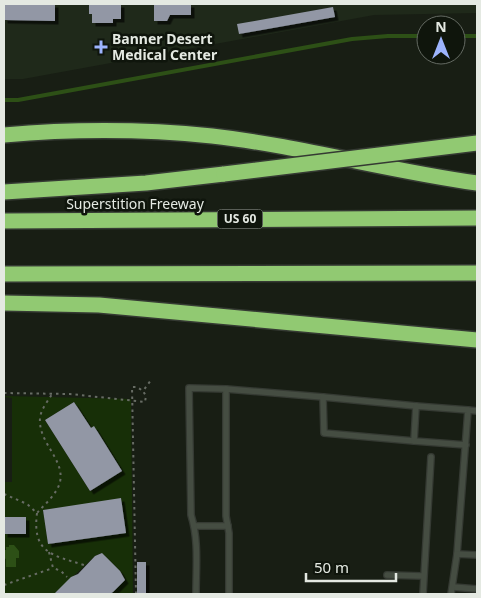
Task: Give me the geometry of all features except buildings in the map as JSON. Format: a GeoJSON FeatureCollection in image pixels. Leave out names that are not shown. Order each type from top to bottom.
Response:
{"type":"FeatureCollection","features":[{"type":"Feature","properties":{"kind":"highway"},"geometry":{"type":"LineString","coordinates":[[4,134],[56,131],[123,131],[212,136],[292,148],[388,168],[477,183]]}},
{"type":"Feature","properties":{"kind":"highway"},"geometry":{"type":"LineString","coordinates":[[4,192],[146,183],[477,143]]}},
{"type":"Feature","properties":{"kind":"highway","name":"Superstition Freeway"},"geometry":{"type":"LineString","coordinates":[[4,220],[477,218]]}},
{"type":"Feature","properties":{"kind":"highway"},"geometry":{"type":"LineString","coordinates":[[4,274],[477,273]]}},
{"type":"Feature","properties":{"kind":"highway"},"geometry":{"type":"LineString","coordinates":[[4,303],[99,304],[477,340]]}},
{"type":"Feature","properties":{"kind":"lane"},"geometry":{"type":"LineString","coordinates":[[196,594],[195,526],[191,515],[189,388],[226,389],[477,411]]}},
{"type":"Feature","properties":{"kind":"lane"},"geometry":{"type":"LineString","coordinates":[[226,389],[226,516],[228,526],[229,594]]}},
{"type":"Feature","properties":{"kind":"lane"},"geometry":{"type":"LineString","coordinates":[[323,397],[324,433],[466,444]]}},
{"type":"Feature","properties":{"kind":"lane"},"geometry":{"type":"LineString","coordinates":[[414,441],[416,406]]}},
{"type":"Feature","properties":{"kind":"lane"},"geometry":{"type":"LineString","coordinates":[[451,594],[457,554],[468,410]]}},
{"type":"Feature","properties":{"kind":"lane"},"geometry":{"type":"LineString","coordinates":[[422,594],[431,457]]}},
{"type":"Feature","properties":{"kind":"lane"},"geometry":{"type":"LineString","coordinates":[[195,526],[228,526]]}},
{"type":"Feature","properties":{"kind":"lane"},"geometry":{"type":"LineString","coordinates":[[457,554],[477,555]]}},
{"type":"Feature","properties":{"kind":"lane"},"geometry":{"type":"LineString","coordinates":[[387,575],[423,576]]}},
{"type":"Feature","properties":{"kind":"lane"},"geometry":{"type":"LineString","coordinates":[[453,586],[477,589]]}},
{"type":"Feature","properties":{"kind":"path"},"geometry":{"type":"LineString","coordinates":[[143,391],[151,380]]}},
{"type":"Feature","properties":{"kind":"path"},"geometry":{"type":"LineString","coordinates":[[4,393],[52,394],[133,401],[145,402],[146,396],[143,391],[137,387],[132,387],[133,401],[136,594]]}},
{"type":"Feature","properties":{"kind":"path"},"geometry":{"type":"LineString","coordinates":[[52,394],[40,417],[41,428],[43,437],[60,469],[61,481],[53,495],[37,513],[36,525],[39,540],[45,551],[84,565]]}},
{"type":"Feature","properties":{"kind":"path"},"geometry":{"type":"LineString","coordinates":[[4,494],[27,504],[37,513]]}},
{"type":"Feature","properties":{"kind":"path"},"geometry":{"type":"LineString","coordinates":[[49,552],[53,568]]}},
{"type":"Feature","properties":{"kind":"path"},"geometry":{"type":"LineString","coordinates":[[4,585],[53,568],[61,571],[68,577]]}},
{"type":"Feature","properties":{"kind":"shaded area","name":"Banner Desert Medical Center"},"geometry":{"type":"Polygon","coordinates":[[[4,4],[477,4],[477,13],[374,15],[23,79],[4,79],[4,4]]]}},
{"type":"Feature","properties":{"kind":"shaded area"},"geometry":{"type":"Polygon","coordinates":[[[4,397],[131,399],[133,594],[110,594],[125,580],[120,571],[101,553],[95,556],[54,594],[4,594],[4,558],[16,566],[16,558],[18,558],[17,551],[9,547],[4,550],[4,534],[26,534],[25,517],[4,517],[4,482],[12,482],[12,398],[4,397]],[[74,402],[45,420],[90,491],[122,471],[94,427],[91,428],[74,402]],[[121,499],[43,510],[48,544],[126,533],[121,499]]]}},
{"type":"Feature","properties":{"kind":"shaded area"},"geometry":{"type":"Polygon","coordinates":[[[9,545],[14,545],[19,551],[19,558],[16,558],[16,567],[6,567],[4,550],[9,545]]]}},
{"type":"Feature","properties":{"kind":"waterway"},"geometry":{"type":"LineString","coordinates":[[4,100],[18,100],[352,39],[416,36]]}},
{"type":"Feature","properties":{"kind":"waterway"},"geometry":{"type":"LineString","coordinates":[[466,36],[477,36]]}},
{"type":"Feature","properties":{"kind":"place","name":"Banner Desert Medical Center"},"geometry":{"type":"Point","coordinates":[101,47]}}]}
